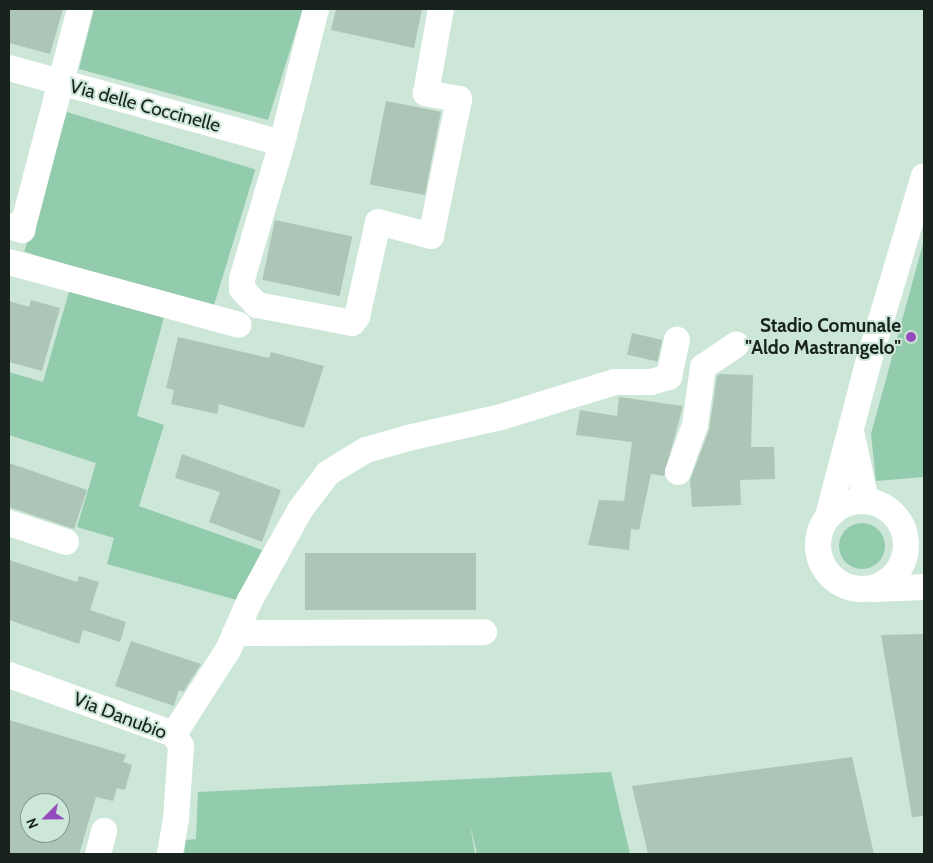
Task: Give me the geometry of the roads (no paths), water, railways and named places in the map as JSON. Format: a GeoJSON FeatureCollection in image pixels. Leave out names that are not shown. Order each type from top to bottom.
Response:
{"type":"FeatureCollection","features":[{"type":"Feature","properties":{"kind":"street"},"geometry":{"type":"LineString","coordinates":[[9,226],[22,230],[80,9]]}},
{"type":"Feature","properties":{"kind":"street"},"geometry":{"type":"LineString","coordinates":[[316,9],[282,143],[242,279],[242,289],[257,305],[352,323],[357,317],[378,222],[431,236],[460,99],[426,93],[441,9]]}},
{"type":"Feature","properties":{"kind":"street","name":"Via delle Coccinelle"},"geometry":{"type":"LineString","coordinates":[[9,68],[282,143]]}},
{"type":"Feature","properties":{"kind":"street"},"geometry":{"type":"LineString","coordinates":[[924,176],[828,516],[820,530],[818,545],[824,566],[840,583],[869,589],[924,587]]}},
{"type":"Feature","properties":{"kind":"street"},"geometry":{"type":"LineString","coordinates":[[9,262],[239,325]]}},
{"type":"Feature","properties":{"kind":"street"},"geometry":{"type":"LineString","coordinates":[[669,377],[676,340]]}},
{"type":"Feature","properties":{"kind":"street"},"geometry":{"type":"LineString","coordinates":[[678,472],[695,425],[703,367],[736,345]]}},
{"type":"Feature","properties":{"kind":"street"},"geometry":{"type":"LineString","coordinates":[[669,377],[698,399]]}},
{"type":"Feature","properties":{"kind":"street"},"geometry":{"type":"LineString","coordinates":[[174,734],[228,650],[250,600],[306,502],[328,473],[366,450],[500,416],[614,382],[651,382],[669,377]]}},
{"type":"Feature","properties":{"kind":"street"},"geometry":{"type":"LineString","coordinates":[[851,430],[866,501]]}},
{"type":"Feature","properties":{"kind":"street"},"geometry":{"type":"LineString","coordinates":[[828,516],[838,507],[866,501],[888,509],[924,550]]}},
{"type":"Feature","properties":{"kind":"street"},"geometry":{"type":"LineString","coordinates":[[9,524],[66,542]]}},
{"type":"Feature","properties":{"kind":"street"},"geometry":{"type":"LineString","coordinates":[[869,589],[893,577],[902,566],[906,553],[903,527]]}},
{"type":"Feature","properties":{"kind":"street"},"geometry":{"type":"LineString","coordinates":[[235,633],[484,632]]}},
{"type":"Feature","properties":{"kind":"street","name":"Via Danubio"},"geometry":{"type":"LineString","coordinates":[[9,675],[174,734],[181,746],[176,819],[170,854]]}},
{"type":"Feature","properties":{"kind":"place","name":"Stadio Comunale \"Aldo Mastrangelo\""},"geometry":{"type":"Point","coordinates":[911,337]}}]}
